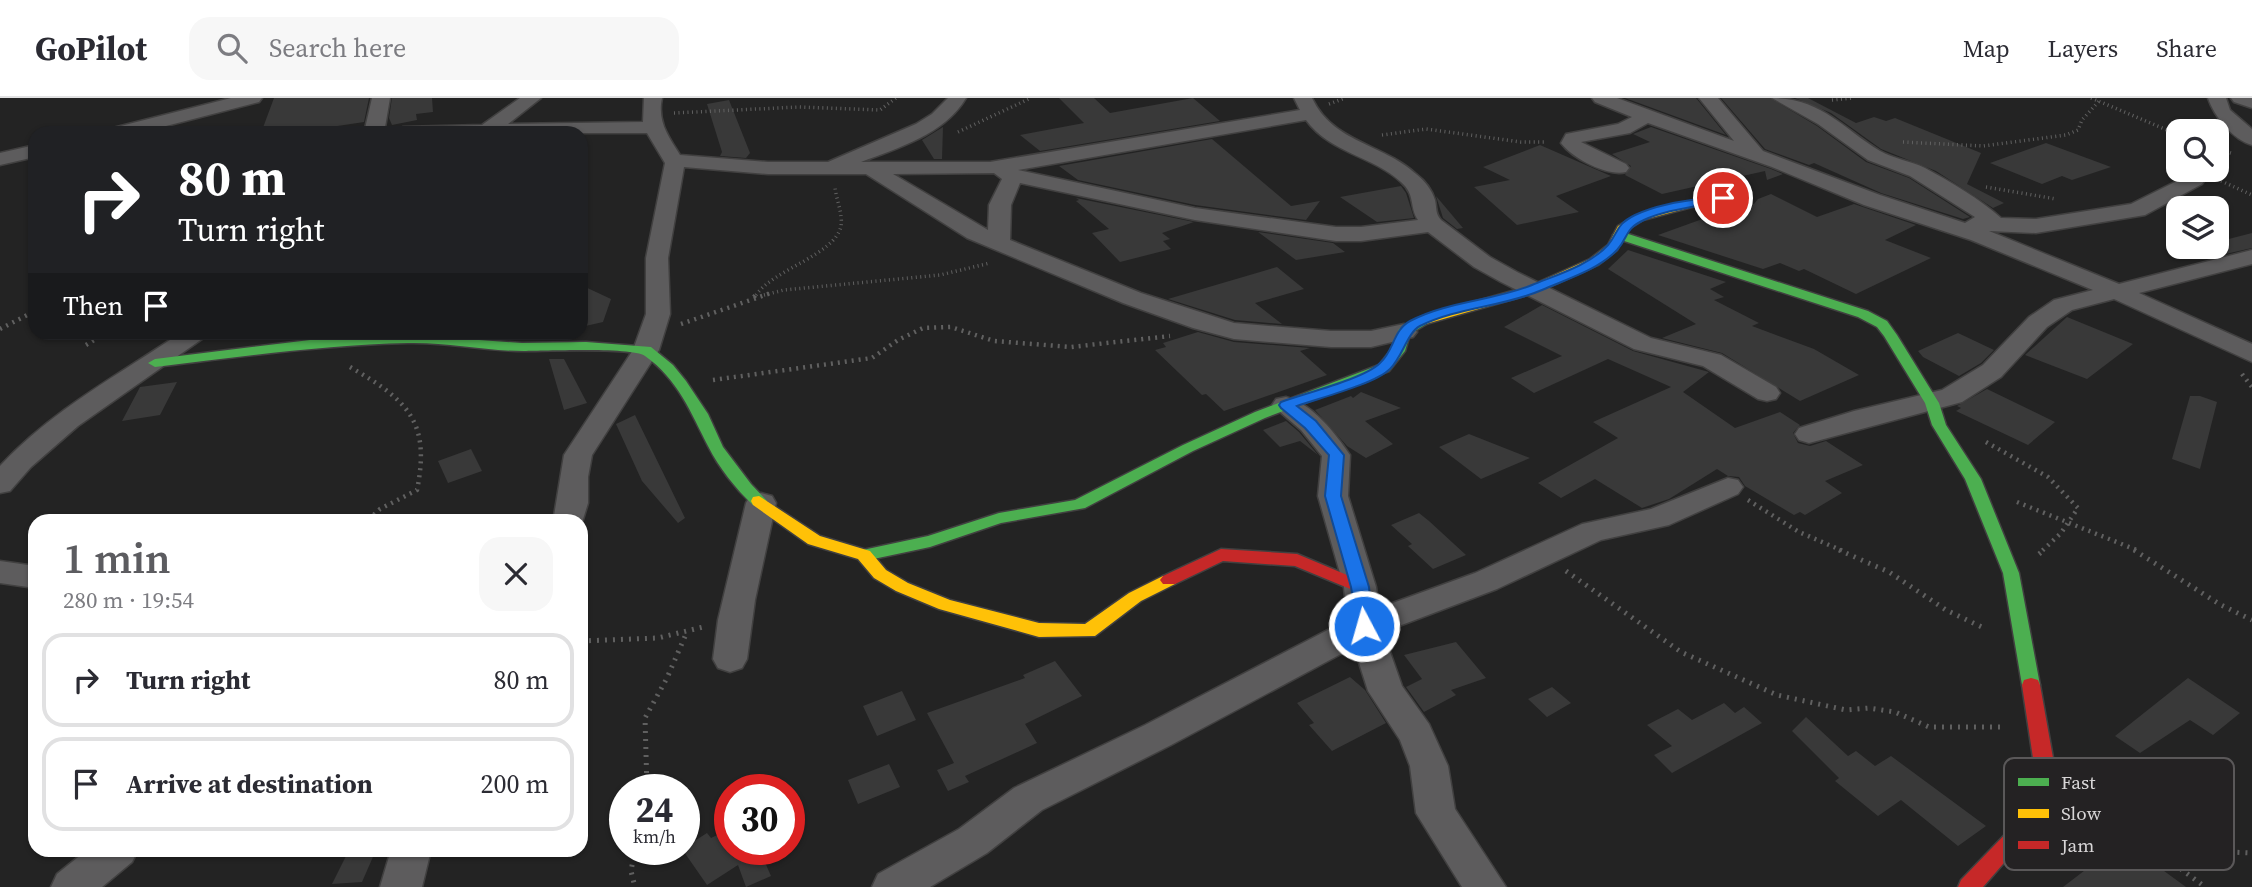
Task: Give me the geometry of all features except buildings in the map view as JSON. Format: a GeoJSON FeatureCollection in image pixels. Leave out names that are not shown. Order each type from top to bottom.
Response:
{"type":"FeatureCollection","features":[{"type":"Feature","properties":{"kind":"street"},"geometry":{"type":"LineString","coordinates":[[143,126],[253,98]]}},
{"type":"Feature","properties":{"kind":"street"},"geometry":{"type":"LineString","coordinates":[[375,126],[381,98]]}},
{"type":"Feature","properties":{"kind":"street"},"geometry":{"type":"LineString","coordinates":[[493,126],[532,98]]}},
{"type":"Feature","properties":{"kind":"street"},"geometry":{"type":"LineString","coordinates":[[832,169],[935,122],[955,107],[957,98]]}},
{"type":"Feature","properties":{"kind":"street"},"geometry":{"type":"LineString","coordinates":[[1601,98],[1642,109],[1872,200],[1937,221],[2114,290],[2252,354]]}},
{"type":"Feature","properties":{"kind":"street"},"geometry":{"type":"LineString","coordinates":[[1708,98],[1756,155]]}},
{"type":"Feature","properties":{"kind":"street"},"geometry":{"type":"LineString","coordinates":[[1781,98],[1825,120],[1875,156],[1917,173],[1982,212],[1997,226]]}},
{"type":"Feature","properties":{"kind":"street"},"geometry":{"type":"LineString","coordinates":[[2239,98],[2252,102]]}},
{"type":"Feature","properties":{"kind":"street"},"geometry":{"type":"LineString","coordinates":[[673,160],[768,168],[990,168],[1163,141],[1307,106],[1337,139],[1372,155],[1418,186],[1426,204],[1425,215],[1433,225],[1482,262],[1643,344],[1712,360],[1767,393]]}},
{"type":"Feature","properties":{"kind":"street"},"geometry":{"type":"LineString","coordinates":[[1619,168],[1577,149],[1572,140],[1623,129],[1642,109]]}},
{"type":"Feature","properties":{"kind":"street"},"geometry":{"type":"LineString","coordinates":[[2217,113],[2252,139]]}},
{"type":"Feature","properties":{"kind":"street"},"geometry":{"type":"LineString","coordinates":[[570,514],[578,455],[649,342],[658,314],[657,258],[675,163],[652,114],[621,126],[588,127]]}},
{"type":"Feature","properties":{"kind":"street"},"geometry":{"type":"LineString","coordinates":[[0,159],[28,153]]}},
{"type":"Feature","properties":{"kind":"street"},"geometry":{"type":"LineString","coordinates":[[990,168],[1013,176],[1195,214],[1336,234],[1362,234],[1433,225]]}},
{"type":"Feature","properties":{"kind":"street"},"geometry":{"type":"LineString","coordinates":[[871,169],[960,225],[1132,298],[1219,327],[1331,339],[1371,339],[1404,332],[1414,324],[1450,311],[1534,289],[1594,262],[1613,247],[1622,228],[1639,218],[1659,210],[1743,195]]}},
{"type":"Feature","properties":{"kind":"street"},"geometry":{"type":"LineString","coordinates":[[1009,246],[1000,205],[1013,176]]}},
{"type":"Feature","properties":{"kind":"street"},"geometry":{"type":"LineString","coordinates":[[1937,221],[2036,226],[2137,210],[2191,182]]}},
{"type":"Feature","properties":{"kind":"street"},"geometry":{"type":"LineString","coordinates":[[1619,235],[1863,314],[1882,324],[1931,403],[1939,425],[1973,479],[2011,573],[2043,758]]}},
{"type":"Feature","properties":{"kind":"street"},"geometry":{"type":"LineString","coordinates":[[1809,434],[1864,417],[1952,396],[1992,371],[2038,322],[2063,304],[2252,257]]}},
{"type":"Feature","properties":{"kind":"street"},"geometry":{"type":"LineString","coordinates":[[649,342],[701,414],[716,448],[745,488],[761,503],[814,540],[864,555],[930,541],[999,518],[1079,504],[1188,448],[1286,405],[1384,368],[1398,351],[1404,332]]}},
{"type":"Feature","properties":{"kind":"street"},"geometry":{"type":"LineString","coordinates":[[0,484],[46,439],[85,407],[188,340]]}},
{"type":"Feature","properties":{"kind":"street"},"geometry":{"type":"LineString","coordinates":[[155,363],[310,344],[391,340]]}},
{"type":"Feature","properties":{"kind":"street"},"geometry":{"type":"LineString","coordinates":[[425,340],[522,347],[649,342]]}},
{"type":"Feature","properties":{"kind":"street"},"geometry":{"type":"LineString","coordinates":[[2224,341],[2252,346]]}},
{"type":"Feature","properties":{"kind":"street"},"geometry":{"type":"LineString","coordinates":[[1286,405],[1311,424],[1336,455],[1333,496],[1360,587],[1364,626],[1387,691],[1416,734],[1429,766],[1436,813],[1485,887]]}},
{"type":"Feature","properties":{"kind":"street"},"geometry":{"type":"LineString","coordinates":[[893,887],[973,841],[1028,799],[1158,735],[1364,626],[1486,580],[1593,531],[1658,518],[1728,487]]}},
{"type":"Feature","properties":{"kind":"street"},"geometry":{"type":"LineString","coordinates":[[730,659],[733,616],[746,574],[761,503]]}},
{"type":"Feature","properties":{"kind":"street"},"geometry":{"type":"LineString","coordinates":[[864,555],[880,574],[902,587],[945,605],[1039,630],[1089,631],[1135,597],[1221,555],[1297,560],[1360,587]]}},
{"type":"Feature","properties":{"kind":"street"},"geometry":{"type":"LineString","coordinates":[[0,572],[28,576]]}},
{"type":"Feature","properties":{"kind":"street"},"geometry":{"type":"LineString","coordinates":[[1969,887],[2004,850]]}},
{"type":"Feature","properties":{"kind":"street"},"geometry":{"type":"LineString","coordinates":[[72,887],[109,857]]}},
{"type":"Feature","properties":{"kind":"street"},"geometry":{"type":"LineString","coordinates":[[401,887],[409,857]]}},
{"type":"Feature","properties":{"kind":"path"},"geometry":{"type":"LineString","coordinates":[[652,114],[727,108],[880,110],[897,98]]}},
{"type":"Feature","properties":{"kind":"path"},"geometry":{"type":"LineString","coordinates":[[2091,98],[2166,129]]}},
{"type":"Feature","properties":{"kind":"path"},"geometry":{"type":"LineString","coordinates":[[1858,145],[1898,142],[1983,146],[2066,135],[2078,130],[2082,120],[2099,101]]}},
{"type":"Feature","properties":{"kind":"path"},"geometry":{"type":"LineString","coordinates":[[1337,139],[1426,129],[1521,142],[1572,140]]}},
{"type":"Feature","properties":{"kind":"path"},"geometry":{"type":"LineString","coordinates":[[754,297],[757,289],[765,283],[806,259],[837,235],[841,225],[832,169]]}},
{"type":"Feature","properties":{"kind":"path"},"geometry":{"type":"LineString","coordinates":[[2224,182],[2252,195]]}},
{"type":"Feature","properties":{"kind":"path"},"geometry":{"type":"LineString","coordinates":[[1984,187],[2063,200]]}},
{"type":"Feature","properties":{"kind":"path"},"geometry":{"type":"LineString","coordinates":[[649,342],[754,297],[813,286],[940,275],[984,265],[1009,246]]}},
{"type":"Feature","properties":{"kind":"path"},"geometry":{"type":"LineString","coordinates":[[0,329],[28,315]]}},
{"type":"Feature","properties":{"kind":"path"},"geometry":{"type":"LineString","coordinates":[[681,384],[872,358],[898,340],[923,328],[951,327],[994,341],[1071,348],[1123,340],[1152,340],[1219,327]]}},
{"type":"Feature","properties":{"kind":"path"},"geometry":{"type":"LineString","coordinates":[[86,345],[94,340]]}},
{"type":"Feature","properties":{"kind":"path"},"geometry":{"type":"LineString","coordinates":[[310,344],[389,393],[413,416],[422,441],[423,459],[417,490],[375,514]]}},
{"type":"Feature","properties":{"kind":"path"},"geometry":{"type":"LineString","coordinates":[[1982,440],[2035,466],[2066,491],[2078,508],[2061,533],[2028,568],[2011,573]]}},
{"type":"Feature","properties":{"kind":"path"},"geometry":{"type":"LineString","coordinates":[[1973,479],[2066,523],[2140,552],[2221,606],[2252,620]]}},
{"type":"Feature","properties":{"kind":"path"},"geometry":{"type":"LineString","coordinates":[[1728,487],[1799,532],[1889,572],[1946,610],[2025,647]]}},
{"type":"Feature","properties":{"kind":"path"},"geometry":{"type":"LineString","coordinates":[[1543,554],[1681,652],[1777,695],[1846,710],[1869,708],[1895,712],[1928,727],[1956,729],[2039,724]]}},
{"type":"Feature","properties":{"kind":"path"},"geometry":{"type":"LineString","coordinates":[[588,641],[643,642],[686,634],[733,616]]}},
{"type":"Feature","properties":{"kind":"path"},"geometry":{"type":"LineString","coordinates":[[647,774],[645,718],[667,678],[686,634]]}},
{"type":"Feature","properties":{"kind":"path"},"geometry":{"type":"LineString","coordinates":[[2234,852],[2252,853]]}},
{"type":"Feature","properties":{"kind":"path"},"geometry":{"type":"LineString","coordinates":[[632,865],[635,887]]}},
{"type":"Feature","properties":{"kind":"path"},"geometry":{"type":"LineString","coordinates":[[2182,870],[2205,887]]}},
{"type":"Feature","properties":{"kind":"traffic: fast"},"geometry":{"type":"LineString","coordinates":[[1619,235],[1863,314],[1882,324],[1932,403],[1939,425],[1973,479],[2011,573],[2031,685]]}},
{"type":"Feature","properties":{"kind":"traffic: fast"},"geometry":{"type":"LineString","coordinates":[[864,555],[930,541],[999,518],[1079,504],[1188,448],[1260,415],[1384,368],[1398,351],[1404,332],[1426,320]]}},
{"type":"Feature","properties":{"kind":"traffic: fast"},"geometry":{"type":"LineString","coordinates":[[155,363],[310,344],[391,340]]}},
{"type":"Feature","properties":{"kind":"traffic: fast"},"geometry":{"type":"LineString","coordinates":[[425,340],[522,347],[586,346],[646,350],[668,368],[681,384],[701,414],[716,448],[745,488],[759,501]]}},
{"type":"Feature","properties":{"kind":"traffic: slow"},"geometry":{"type":"LineString","coordinates":[[1426,320],[1534,289],[1594,262],[1613,247],[1622,228],[1639,218],[1706,200],[1743,195]]}},
{"type":"Feature","properties":{"kind":"traffic: slow"},"geometry":{"type":"LineString","coordinates":[[759,501],[814,540],[864,555],[880,574],[902,587],[945,605],[1039,630],[1089,631],[1135,597],[1169,580]]}},
{"type":"Feature","properties":{"kind":"traffic: jam"},"geometry":{"type":"LineString","coordinates":[[1169,580],[1221,555],[1297,560],[1360,587]]}},
{"type":"Feature","properties":{"kind":"traffic: jam"},"geometry":{"type":"LineString","coordinates":[[2031,685],[2043,758]]}},
{"type":"Feature","properties":{"kind":"traffic: jam"},"geometry":{"type":"LineString","coordinates":[[1969,887],[2004,850]]}},
{"type":"Feature","properties":{"kind":"route"},"geometry":{"type":"LineString","coordinates":[[1364,626],[1360,587],[1333,496],[1336,455],[1311,424],[1286,405],[1384,368],[1398,351],[1404,332],[1414,324],[1450,311],[1534,289],[1594,262],[1613,247],[1622,228],[1639,218],[1659,210],[1723,198]]}}]}
